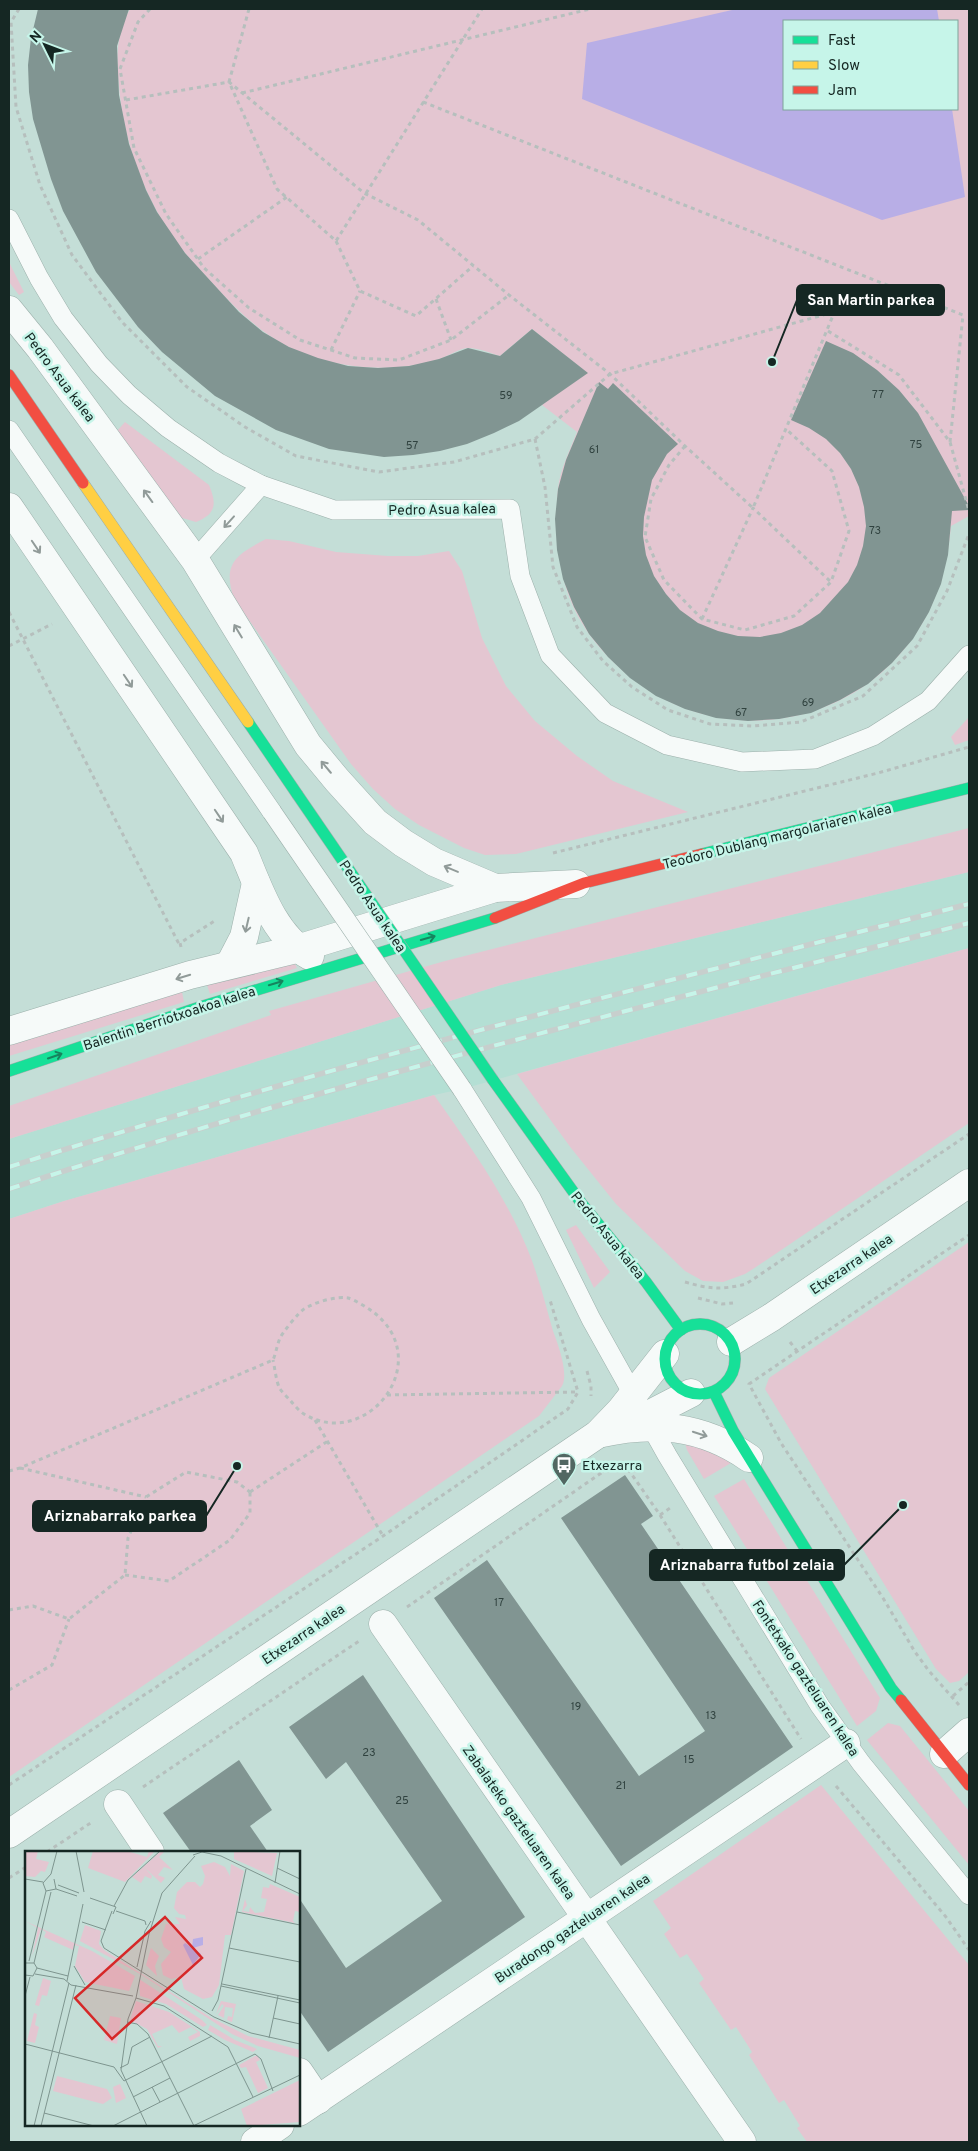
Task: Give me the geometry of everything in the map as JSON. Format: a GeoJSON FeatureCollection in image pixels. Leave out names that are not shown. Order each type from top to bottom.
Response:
{"type":"FeatureCollection","features":[{"type":"Feature","properties":{"kind":"main road","name":"Pedro Asua kalea"},"geometry":{"type":"LineString","coordinates":[[9,375],[493,1080],[582,1204],[646,1282],[681,1330]]}},
{"type":"Feature","properties":{"kind":"main road","name":"Teodoro Dublang margolariaren kalea"},"geometry":{"type":"LineString","coordinates":[[331,967],[481,923],[584,883],[969,788]]}},
{"type":"Feature","properties":{"kind":"main road","name":"Balentin Berriotxoakoa kalea"},"geometry":{"type":"LineString","coordinates":[[9,1071],[200,1007],[331,967]]}},
{"type":"Feature","properties":{"kind":"main road"},"geometry":{"type":"LineString","coordinates":[[703,1324],[714,1327],[724,1333],[731,1342],[735,1354],[735,1365],[731,1376],[724,1385],[702,1392],[681,1390],[673,1383],[666,1370],[665,1354],[673,1336],[681,1330],[692,1325],[703,1324]]}},
{"type":"Feature","properties":{"kind":"main road"},"geometry":{"type":"LineString","coordinates":[[702,1392],[732,1431],[891,1688],[969,1784]]}},
{"type":"Feature","properties":{"kind":"street","name":"Pedro Asua kalea"},"geometry":{"type":"LineString","coordinates":[[9,310],[40,348],[194,560],[308,745],[375,822],[403,843],[434,862],[495,888]]}},
{"type":"Feature","properties":{"kind":"street"},"geometry":{"type":"LineString","coordinates":[[9,506],[244,853],[269,911],[297,949],[331,967]]}},
{"type":"Feature","properties":{"kind":"street"},"geometry":{"type":"LineString","coordinates":[[230,964],[244,937],[256,883]]}},
{"type":"Feature","properties":{"kind":"street","name":"Teodoro Dublang margolariaren kalea"},"geometry":{"type":"LineString","coordinates":[[297,949],[495,888],[584,883]]}},
{"type":"Feature","properties":{"kind":"street"},"geometry":{"type":"LineString","coordinates":[[9,1031],[181,977],[297,949]]}},
{"type":"Feature","properties":{"kind":"street","name":"Etxezarra kalea"},"geometry":{"type":"LineString","coordinates":[[731,1342],[772,1317],[969,1183]]}},
{"type":"Feature","properties":{"kind":"street","name":"Etxezarra kalea"},"geometry":{"type":"LineString","coordinates":[[630,1420],[665,1354]]}},
{"type":"Feature","properties":{"kind":"street","name":"Etxezarra kalea"},"geometry":{"type":"LineString","coordinates":[[9,1834],[630,1420],[702,1392]]}},
{"type":"Feature","properties":{"kind":"street"},"geometry":{"type":"LineString","coordinates":[[630,1420],[685,1429],[729,1444],[749,1458]]}},
{"type":"Feature","properties":{"kind":"street","name":"Zabalateko gazteluaren kalea"},"geometry":{"type":"LineString","coordinates":[[383,1624],[742,2142]]}},
{"type":"Feature","properties":{"kind":"street"},"geometry":{"type":"LineString","coordinates":[[944,1754],[967,1722]]}},
{"type":"Feature","properties":{"kind":"street","name":"Buradongo gazteluaren kalea"},"geometry":{"type":"LineString","coordinates":[[308,2106],[846,1743]]}},
{"type":"Feature","properties":{"kind":"street"},"geometry":{"type":"LineString","coordinates":[[118,1804],[149,1851]]}},
{"type":"Feature","properties":{"kind":"street"},"geometry":{"type":"LineString","coordinates":[[300,2076],[308,2106]]}},
{"type":"Feature","properties":{"kind":"street"},"geometry":{"type":"LineString","coordinates":[[255,2142],[279,2126]]}},
{"type":"Feature","properties":{"kind":"lane","name":"Pedro Asua kalea"},"geometry":{"type":"LineString","coordinates":[[9,219],[39,278],[63,318],[99,364],[129,395],[168,428],[219,463],[261,486],[334,510],[510,508],[520,576],[550,655],[606,713],[667,745],[742,762],[815,759],[873,736],[928,701],[969,655]]}},
{"type":"Feature","properties":{"kind":"lane"},"geometry":{"type":"LineString","coordinates":[[9,430],[462,1089],[531,1198],[584,1304],[630,1420]]}},
{"type":"Feature","properties":{"kind":"lane"},"geometry":{"type":"LineString","coordinates":[[194,560],[261,486]]}},
{"type":"Feature","properties":{"kind":"lane","name":"Fontetxako gazteluaren kalea"},"geometry":{"type":"LineString","coordinates":[[630,1420],[846,1743],[969,1895]]}},
{"type":"Feature","properties":{"kind":"path"},"geometry":{"type":"LineString","coordinates":[[19,9],[10,22],[16,107],[40,185],[72,255],[122,322],[187,387],[245,427],[296,456],[378,472],[454,462],[535,439],[610,374],[834,312],[901,290]]}},
{"type":"Feature","properties":{"kind":"path"},"geometry":{"type":"LineString","coordinates":[[150,9],[138,22],[120,69],[134,148],[166,214],[204,268],[250,308],[300,340],[355,358],[399,360],[451,340],[509,296]]}},
{"type":"Feature","properties":{"kind":"path"},"geometry":{"type":"LineString","coordinates":[[249,9],[229,82],[277,189],[336,241],[360,291],[416,316],[473,266]]}},
{"type":"Feature","properties":{"kind":"path"},"geometry":{"type":"LineString","coordinates":[[336,241],[364,193],[482,9]]}},
{"type":"Feature","properties":{"kind":"path"},"geometry":{"type":"LineString","coordinates":[[242,93],[590,9]]}},
{"type":"Feature","properties":{"kind":"path"},"geometry":{"type":"LineString","coordinates":[[126,100],[229,82]]}},
{"type":"Feature","properties":{"kind":"path"},"geometry":{"type":"LineString","coordinates":[[229,82],[364,193],[418,220],[509,296],[610,374],[831,582]]}},
{"type":"Feature","properties":{"kind":"path"},"geometry":{"type":"LineString","coordinates":[[423,102],[969,317]]}},
{"type":"Feature","properties":{"kind":"path"},"geometry":{"type":"LineString","coordinates":[[198,258],[287,198]]}},
{"type":"Feature","properties":{"kind":"path"},"geometry":{"type":"LineString","coordinates":[[331,350],[360,291]]}},
{"type":"Feature","properties":{"kind":"path"},"geometry":{"type":"LineString","coordinates":[[436,299],[451,340]]}},
{"type":"Feature","properties":{"kind":"path"},"geometry":{"type":"LineString","coordinates":[[702,619],[753,508],[828,331],[834,312]]}},
{"type":"Feature","properties":{"kind":"path"},"geometry":{"type":"LineString","coordinates":[[963,315],[950,442],[969,511]]}},
{"type":"Feature","properties":{"kind":"path"},"geometry":{"type":"LineString","coordinates":[[828,331],[899,376],[950,442]]}},
{"type":"Feature","properties":{"kind":"path"},"geometry":{"type":"LineString","coordinates":[[685,446],[669,465],[651,499],[646,537],[664,580],[702,619],[745,630],[794,616],[831,582],[849,531],[832,470],[786,429]]}},
{"type":"Feature","properties":{"kind":"path"},"geometry":{"type":"LineString","coordinates":[[535,439],[545,487],[553,567],[577,627],[604,662],[632,687],[668,710],[710,724],[753,726],[801,722],[863,696],[917,646],[947,591],[969,534]]}},
{"type":"Feature","properties":{"kind":"path"},"geometry":{"type":"LineString","coordinates":[[9,612],[180,943],[171,947]]}},
{"type":"Feature","properties":{"kind":"path"},"geometry":{"type":"LineString","coordinates":[[9,646],[57,621]]}},
{"type":"Feature","properties":{"kind":"path"},"geometry":{"type":"LineString","coordinates":[[546,854],[878,773],[969,747]]}},
{"type":"Feature","properties":{"kind":"path"},"geometry":{"type":"LineString","coordinates":[[678,1275],[684,1282],[706,1288],[725,1289],[746,1284],[969,1134]]}},
{"type":"Feature","properties":{"kind":"path"},"geometry":{"type":"LineString","coordinates":[[967,1722],[952,1696],[929,1671],[915,1652],[883,1598],[781,1443],[749,1384],[969,1235]]}},
{"type":"Feature","properties":{"kind":"path"},"geometry":{"type":"LineString","coordinates":[[692,1296],[714,1303],[739,1302]]}},
{"type":"Feature","properties":{"kind":"path"},"geometry":{"type":"LineString","coordinates":[[348,1298],[370,1310],[388,1326],[397,1346],[399,1362],[395,1378],[387,1395],[379,1405],[360,1417],[337,1422],[315,1419],[302,1413],[280,1388],[273,1360],[281,1337],[304,1309],[325,1300],[348,1298]]}},
{"type":"Feature","properties":{"kind":"path"},"geometry":{"type":"LineString","coordinates":[[9,1471],[273,1360]]}},
{"type":"Feature","properties":{"kind":"path"},"geometry":{"type":"LineString","coordinates":[[585,1366],[592,1386],[589,1402]]}},
{"type":"Feature","properties":{"kind":"path"},"geometry":{"type":"LineString","coordinates":[[9,1785],[383,1536],[568,1409],[578,1392],[387,1395]]}},
{"type":"Feature","properties":{"kind":"path"},"geometry":{"type":"LineString","coordinates":[[315,1419],[383,1536]]}},
{"type":"Feature","properties":{"kind":"path"},"geometry":{"type":"LineString","coordinates":[[250,1492],[328,1441]]}},
{"type":"Feature","properties":{"kind":"path"},"geometry":{"type":"LineString","coordinates":[[20,1468],[146,1497]]}},
{"type":"Feature","properties":{"kind":"path"},"geometry":{"type":"LineString","coordinates":[[48,1851],[607,1469]]}},
{"type":"Feature","properties":{"kind":"path"},"geometry":{"type":"LineString","coordinates":[[125,1575],[128,1538],[146,1497],[186,1472],[237,1482],[250,1492]]}},
{"type":"Feature","properties":{"kind":"path"},"geometry":{"type":"LineString","coordinates":[[9,1690],[52,1665],[69,1619],[125,1575],[169,1581],[230,1540],[250,1513],[250,1492]]}},
{"type":"Feature","properties":{"kind":"path"},"geometry":{"type":"LineString","coordinates":[[9,1610],[33,1606],[69,1619]]}},
{"type":"Feature","properties":{"kind":"path"},"geometry":{"type":"LineString","coordinates":[[952,1696],[969,1682]]}},
{"type":"Feature","properties":{"kind":"path"},"geometry":{"type":"LineString","coordinates":[[9,1878],[25,1867]]}},
{"type":"Feature","properties":{"kind":"shaded area"},"geometry":{"type":"Polygon","coordinates":[[[130,9],[969,9],[969,516],[951,526],[947,556],[939,585],[928,613],[912,639],[883,671],[849,695],[812,711],[772,719],[732,719],[692,711],[654,694],[620,668],[601,649],[578,617],[572,605],[562,571],[558,489],[563,467],[577,432],[542,405],[581,368],[532,329],[500,356],[479,349],[467,348],[430,362],[386,368],[352,366],[319,359],[289,347],[262,330],[226,298],[185,253],[159,216],[149,195],[132,153],[122,108],[117,56],[122,27],[130,9]]]}},
{"type":"Feature","properties":{"kind":"shaded area"},"geometry":{"type":"Polygon","coordinates":[[[937,9],[939,20],[783,20],[783,110],[952,110],[965,197],[882,220],[582,99],[587,43],[732,10],[937,9]]]}},
{"type":"Feature","properties":{"kind":"shaded area"},"geometry":{"type":"Polygon","coordinates":[[[9,262],[24,292],[19,295],[9,282],[9,262]]]}},
{"type":"Feature","properties":{"kind":"shaded area"},"geometry":{"type":"Polygon","coordinates":[[[125,422],[209,485],[214,503],[208,516],[196,522],[179,517],[117,431],[125,422]]]}},
{"type":"Feature","properties":{"kind":"shaded area"},"geometry":{"type":"Polygon","coordinates":[[[266,539],[289,541],[336,552],[388,556],[418,556],[449,551],[462,571],[482,638],[506,686],[535,721],[577,756],[613,781],[688,812],[516,854],[485,855],[464,848],[419,825],[395,809],[373,789],[351,764],[234,599],[230,577],[234,561],[247,550],[266,539]]]}},
{"type":"Feature","properties":{"kind":"shaded area"},"geometry":{"type":"Polygon","coordinates":[[[969,717],[969,740],[955,745],[951,737],[969,717]]]}},
{"type":"Feature","properties":{"kind":"shaded area"},"geometry":{"type":"Polygon","coordinates":[[[969,828],[969,872],[501,985],[9,1139],[9,1106],[271,1015],[269,1011],[445,961],[969,828]]]}},
{"type":"Feature","properties":{"kind":"shaded area"},"geometry":{"type":"Polygon","coordinates":[[[969,872],[969,948],[462,1089],[434,1095],[64,1201],[9,1219],[9,1139],[501,985],[969,872]]]}},
{"type":"Feature","properties":{"kind":"shaded area"},"geometry":{"type":"Polygon","coordinates":[[[969,948],[969,1123],[756,1267],[745,1274],[723,1282],[703,1281],[685,1271],[616,1204],[571,1148],[517,1074],[969,948]]]}},
{"type":"Feature","properties":{"kind":"shaded area"},"geometry":{"type":"Polygon","coordinates":[[[293,960],[297,968],[210,994],[205,979],[293,960]]]}},
{"type":"Feature","properties":{"kind":"shaded area"},"geometry":{"type":"Polygon","coordinates":[[[181,987],[184,1002],[9,1056],[9,1040],[181,987]]]}},
{"type":"Feature","properties":{"kind":"shaded area"},"geometry":{"type":"Polygon","coordinates":[[[434,1095],[496,1188],[527,1248],[562,1359],[564,1381],[562,1386],[539,1416],[9,1777],[9,1219],[64,1201],[434,1095]]]}},
{"type":"Feature","properties":{"kind":"shaded area"},"geometry":{"type":"Polygon","coordinates":[[[576,1225],[610,1272],[594,1288],[566,1230],[576,1225]]]}},
{"type":"Feature","properties":{"kind":"shaded area"},"geometry":{"type":"Polygon","coordinates":[[[969,1242],[969,1672],[959,1681],[950,1683],[936,1669],[765,1389],[769,1378],[969,1242]]]}},
{"type":"Feature","properties":{"kind":"shaded area"},"geometry":{"type":"Polygon","coordinates":[[[685,1443],[719,1454],[731,1463],[704,1479],[685,1443]]]}},
{"type":"Feature","properties":{"kind":"shaded area"},"geometry":{"type":"Polygon","coordinates":[[[744,1479],[880,1698],[876,1711],[857,1726],[714,1496],[744,1479]]]}},
{"type":"Feature","properties":{"kind":"shaded area"},"geometry":{"type":"Polygon","coordinates":[[[888,1723],[900,1726],[969,1811],[969,1865],[867,1740],[888,1723]]]}},
{"type":"Feature","properties":{"kind":"shaded area"},"geometry":{"type":"Polygon","coordinates":[[[821,1785],[969,1965],[969,2142],[807,2142],[797,2128],[800,2126],[784,2100],[779,2103],[749,2055],[752,2052],[736,2027],[731,2030],[699,1983],[704,1979],[687,1954],[680,1958],[664,1934],[671,1928],[653,1901],[821,1785]]]}},
{"type":"Feature","properties":{"kind":"building"},"geometry":{"type":"Polygon","coordinates":[[[38,9],[129,9],[117,46],[119,95],[129,144],[146,190],[157,212],[185,253],[239,312],[263,332],[289,347],[318,358],[348,366],[378,368],[409,366],[439,359],[468,348],[500,356],[532,329],[588,373],[519,421],[494,433],[467,444],[440,451],[384,457],[329,449],[276,430],[215,396],[162,352],[138,327],[96,272],[63,211],[33,119],[29,92],[28,65],[31,38],[38,9]]]}},
{"type":"Feature","properties":{"kind":"building"},"geometry":{"type":"Polygon","coordinates":[[[826,341],[853,353],[877,370],[899,390],[918,413],[969,506],[969,510],[952,511],[948,555],[941,584],[929,612],[913,639],[892,663],[868,684],[840,700],[811,713],[779,719],[748,721],[716,718],[685,709],[656,696],[630,678],[608,657],[589,634],[574,607],[563,579],[557,550],[555,519],[558,489],[566,460],[599,382],[608,389],[613,383],[678,444],[667,454],[652,480],[644,517],[643,536],[646,555],[654,576],[666,594],[680,610],[698,623],[738,636],[760,637],[781,633],[802,625],[820,613],[848,582],[857,565],[863,546],[866,526],[859,487],[851,469],[840,453],[826,439],[809,428],[791,420],[826,341]]]}},
{"type":"Feature","properties":{"kind":"building"},"geometry":{"type":"Polygon","coordinates":[[[625,1475],[653,1516],[641,1524],[793,1747],[621,1866],[434,1598],[487,1560],[639,1776],[705,1731],[561,1518],[625,1475]]]}},
{"type":"Feature","properties":{"kind":"building"},"geometry":{"type":"Polygon","coordinates":[[[363,1675],[525,1917],[328,2052],[300,2011],[300,1899],[346,1968],[442,1901],[346,1762],[326,1779],[289,1727],[363,1675]]]}},
{"type":"Feature","properties":{"kind":"building"},"geometry":{"type":"Polygon","coordinates":[[[239,1760],[272,1810],[250,1826],[267,1851],[190,1851],[163,1813],[239,1760]]]}},
{"type":"Feature","properties":{"kind":"railway"},"geometry":{"type":"LineString","coordinates":[[9,1167],[247,1095],[487,1028],[969,904]]}},
{"type":"Feature","properties":{"kind":"railway"},"geometry":{"type":"LineString","coordinates":[[9,1189],[127,1151],[366,1081],[607,1016],[969,923]]}},
{"type":"Feature","properties":{"kind":"traffic: fast"},"geometry":{"type":"LineString","coordinates":[[248,722],[297,794]]}},
{"type":"Feature","properties":{"kind":"traffic: fast"},"geometry":{"type":"LineString","coordinates":[[702,854],[969,788]]}},
{"type":"Feature","properties":{"kind":"traffic: fast"},"geometry":{"type":"LineString","coordinates":[[297,794],[493,1080]]}},
{"type":"Feature","properties":{"kind":"traffic: fast"},"geometry":{"type":"LineString","coordinates":[[9,1071],[200,1007],[495,918]]}},
{"type":"Feature","properties":{"kind":"traffic: fast"},"geometry":{"type":"LineString","coordinates":[[493,1080],[582,1204],[646,1282],[681,1330]]}},
{"type":"Feature","properties":{"kind":"traffic: fast"},"geometry":{"type":"LineString","coordinates":[[700,1324],[713,1327],[725,1334],[732,1346],[735,1359],[732,1372],[725,1384],[713,1391],[700,1394],[687,1391],[675,1384],[668,1372],[665,1359],[668,1346],[675,1334],[687,1327],[700,1324]]}},
{"type":"Feature","properties":{"kind":"traffic: fast"},"geometry":{"type":"LineString","coordinates":[[714,1392],[733,1431],[891,1688],[901,1700]]}},
{"type":"Feature","properties":{"kind":"traffic: slow"},"geometry":{"type":"LineString","coordinates":[[83,483],[248,722]]}},
{"type":"Feature","properties":{"kind":"traffic: jam"},"geometry":{"type":"LineString","coordinates":[[9,375],[83,483]]}},
{"type":"Feature","properties":{"kind":"traffic: jam"},"geometry":{"type":"LineString","coordinates":[[495,918],[584,883],[702,854]]}},
{"type":"Feature","properties":{"kind":"traffic: jam"},"geometry":{"type":"LineString","coordinates":[[901,1700],[969,1785]]}},
{"type":"Feature","properties":{"kind":"place","name":"San Martin parkea"},"geometry":{"type":"Point","coordinates":[772,362]}},
{"type":"Feature","properties":{"kind":"place","name":"Ariznabarrako parkea"},"geometry":{"type":"Point","coordinates":[237,1466]}},
{"type":"Feature","properties":{"kind":"place","name":"Etxezarra"},"geometry":{"type":"Point","coordinates":[564,1486]}},
{"type":"Feature","properties":{"kind":"place","name":"Ariznabarra futbol zelaia"},"geometry":{"type":"Point","coordinates":[903,1505]}}]}
